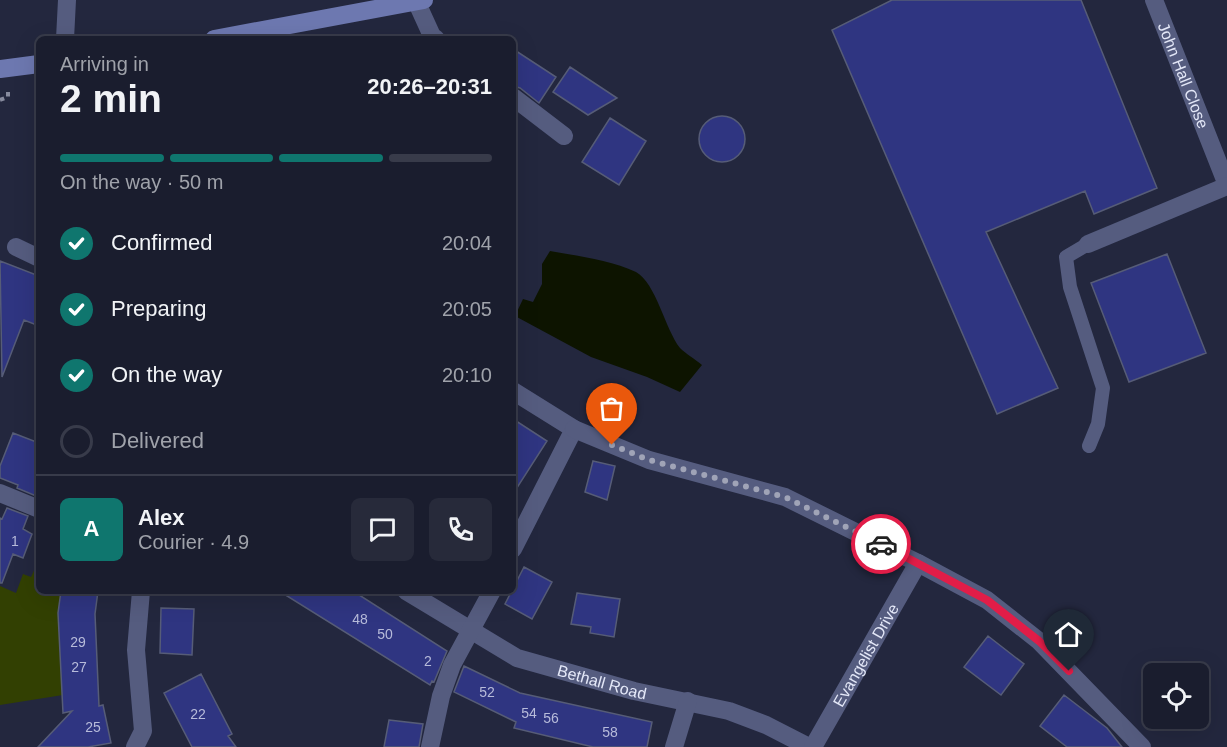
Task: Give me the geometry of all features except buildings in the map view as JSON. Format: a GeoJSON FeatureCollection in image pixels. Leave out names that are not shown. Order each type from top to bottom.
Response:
{"type":"FeatureCollection","features":[{"type":"Feature","properties":{"kind":"street"},"geometry":{"type":"LineString","coordinates":[[65,36],[67,0]]}},
{"type":"Feature","properties":{"kind":"street","name":"John Hall Close"},"geometry":{"type":"LineString","coordinates":[[1089,244],[1227,185],[1154,0]]}},
{"type":"Feature","properties":{"kind":"street"},"geometry":{"type":"LineString","coordinates":[[230,36],[421,1],[432,36]]}},
{"type":"Feature","properties":{"kind":"street"},"geometry":{"type":"LineString","coordinates":[[0,69],[36,64]]}},
{"type":"Feature","properties":{"kind":"street"},"geometry":{"type":"LineString","coordinates":[[516,99],[564,136]]}},
{"type":"Feature","properties":{"kind":"street"},"geometry":{"type":"LineString","coordinates":[[16,247],[36,257]]}},
{"type":"Feature","properties":{"kind":"street"},"geometry":{"type":"LineString","coordinates":[[516,393],[574,429],[649,460],[785,497],[987,600],[1039,641],[1142,747]]}},
{"type":"Feature","properties":{"kind":"street"},"geometry":{"type":"LineString","coordinates":[[516,543],[574,429]]}},
{"type":"Feature","properties":{"kind":"street"},"geometry":{"type":"LineString","coordinates":[[0,493],[36,509]]}},
{"type":"Feature","properties":{"kind":"street","name":"Evangelist Drive"},"geometry":{"type":"LineString","coordinates":[[811,747],[918,563]]}},
{"type":"Feature","properties":{"kind":"street"},"geometry":{"type":"LineString","coordinates":[[135,747],[143,731],[136,650],[141,594]]}},
{"type":"Feature","properties":{"kind":"street","name":"Bethall Road"},"geometry":{"type":"LineString","coordinates":[[411,594],[471,632],[517,657],[634,691],[729,711],[766,725],[811,747]]}},
{"type":"Feature","properties":{"kind":"street"},"geometry":{"type":"LineString","coordinates":[[430,747],[441,696],[452,665],[490,594]]}},
{"type":"Feature","properties":{"kind":"street"},"geometry":{"type":"LineString","coordinates":[[674,747],[688,701]]}},
{"type":"Feature","properties":{"kind":"lane"},"geometry":{"type":"LineString","coordinates":[[1089,244],[1066,257],[1070,287],[1103,388],[1098,424],[1089,446]]}},
{"type":"Feature","properties":{"kind":"green space"},"geometry":{"type":"Polygon","coordinates":[[[36,566],[36,594],[61,594],[58,617],[63,695],[0,705],[0,586],[16,593],[23,574],[31,577],[36,566]]]}},
{"type":"Feature","properties":{"kind":"shaded area"},"geometry":{"type":"Polygon","coordinates":[[[550,251],[616,264],[636,272],[655,296],[680,348],[702,365],[680,392],[647,377],[591,357],[516,317],[523,299],[533,302],[542,284],[542,264],[550,251]]]}},
{"type":"Feature","properties":{"kind":"way so far"},"geometry":{"type":"LineString","coordinates":[[612,445],[649,460],[785,497],[881,544]]}},
{"type":"Feature","properties":{"kind":"route"},"geometry":{"type":"LineString","coordinates":[[881,544],[987,600],[1039,641],[1069,671]]}}]}
